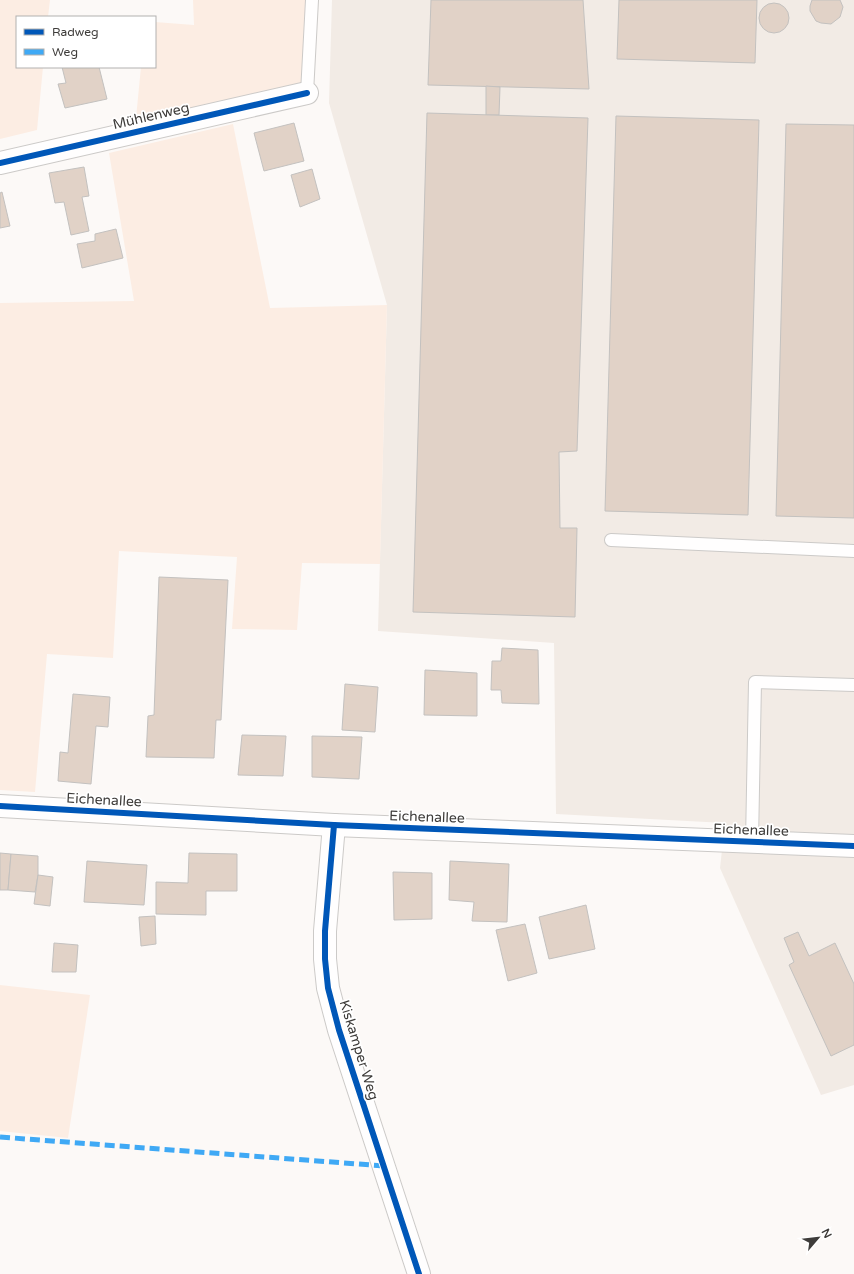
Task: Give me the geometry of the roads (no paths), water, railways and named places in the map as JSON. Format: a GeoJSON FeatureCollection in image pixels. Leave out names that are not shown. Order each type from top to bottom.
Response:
{"type":"FeatureCollection","features":[{"type":"Feature","properties":{"kind":"street","name":"Mühlenweg"},"geometry":{"type":"LineString","coordinates":[[0,163],[307,93]]}},
{"type":"Feature","properties":{"kind":"street","name":"Eichenallee"},"geometry":{"type":"LineString","coordinates":[[0,806],[334,825],[854,846]]}},
{"type":"Feature","properties":{"kind":"street","name":"Kiskamper Weg"},"geometry":{"type":"LineString","coordinates":[[334,825],[325,931],[325,959],[328,988],[339,1030],[419,1274]]}},
{"type":"Feature","properties":{"kind":"lane"},"geometry":{"type":"LineString","coordinates":[[307,93],[312,0]]}},
{"type":"Feature","properties":{"kind":"lane"},"geometry":{"type":"LineString","coordinates":[[611,540],[854,551]]}},
{"type":"Feature","properties":{"kind":"lane"},"geometry":{"type":"LineString","coordinates":[[752,842],[755,682],[854,685]]}}]}
